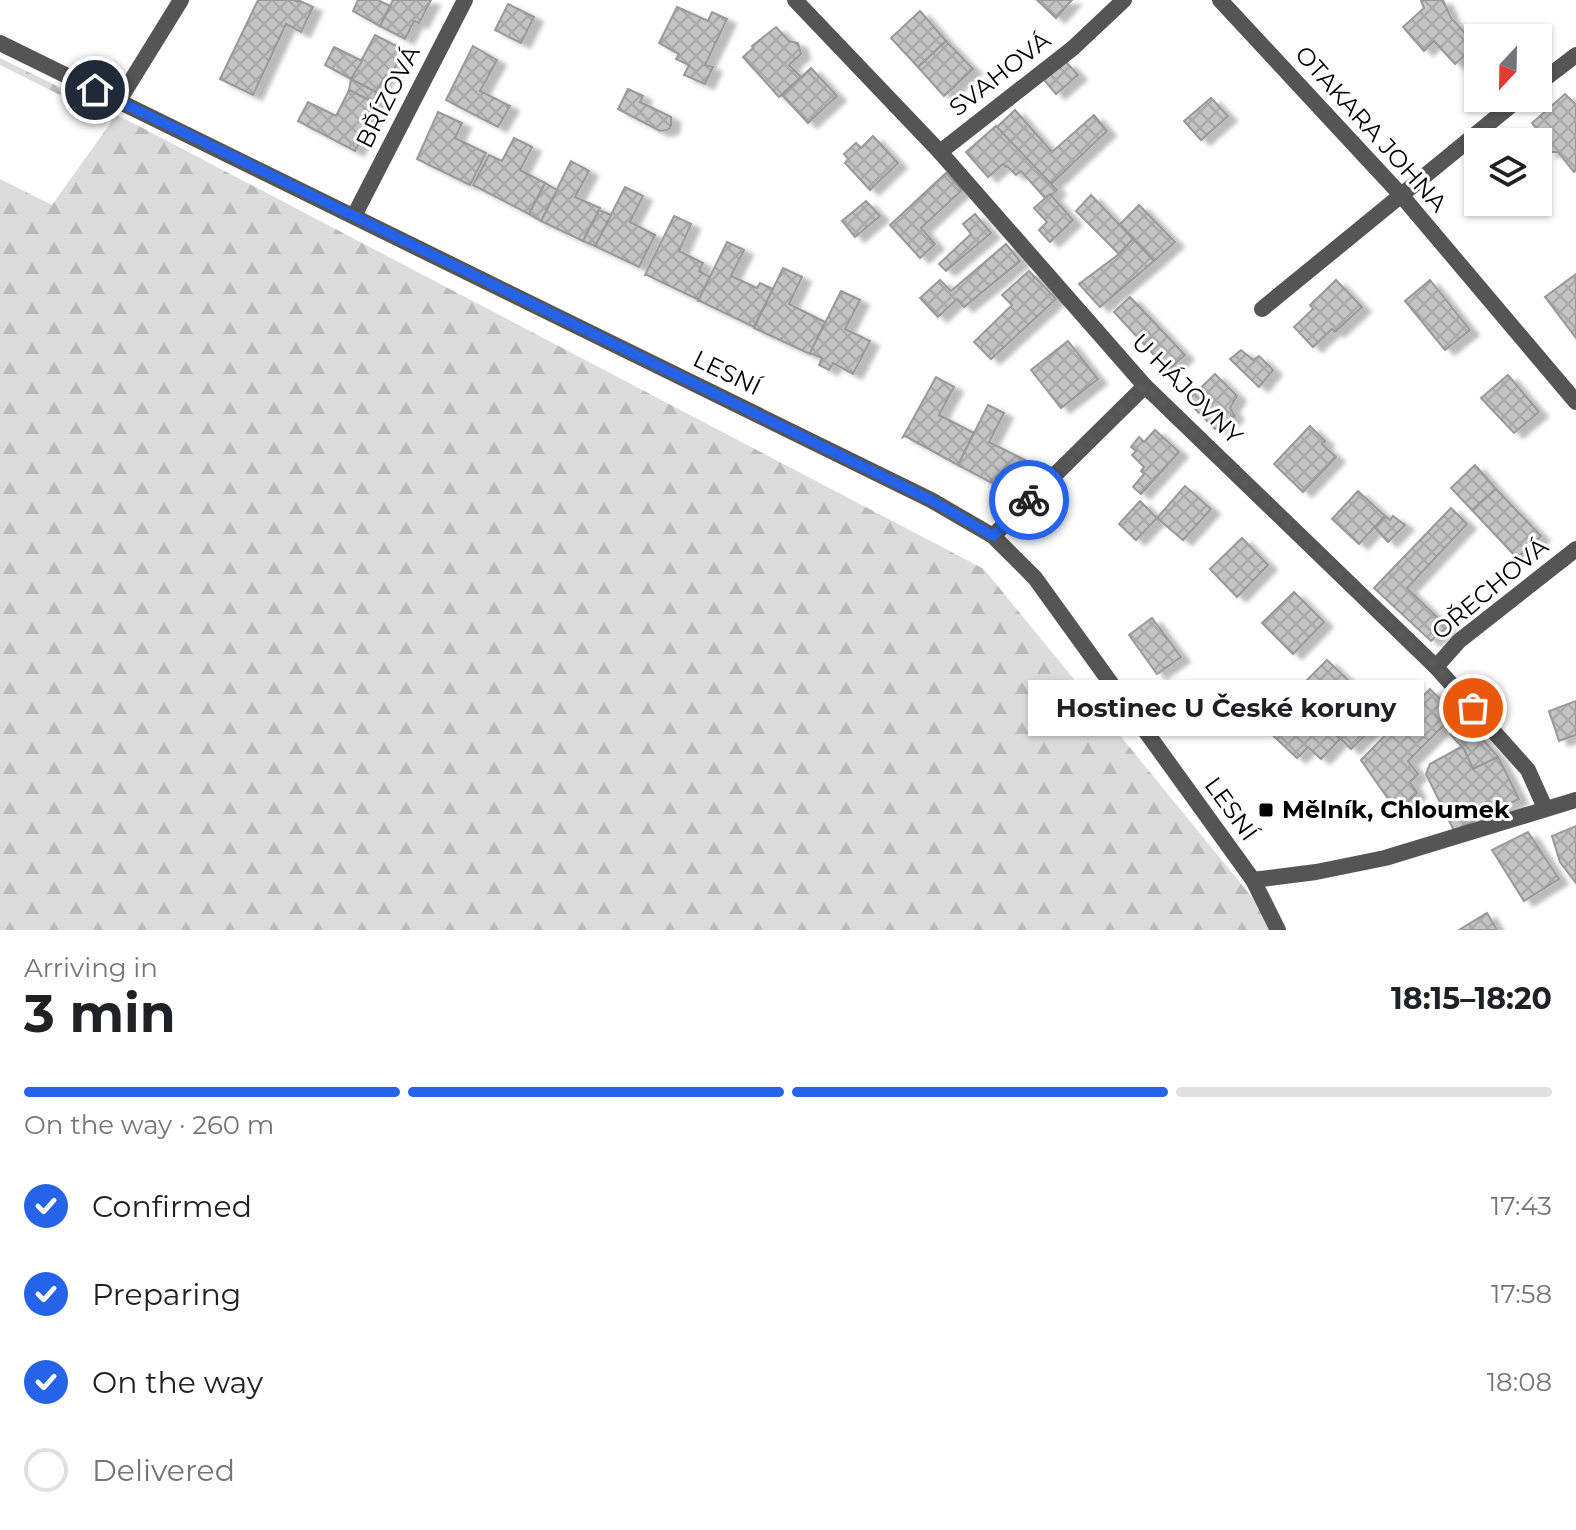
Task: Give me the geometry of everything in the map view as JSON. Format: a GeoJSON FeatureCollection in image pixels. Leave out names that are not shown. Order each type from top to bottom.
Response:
{"type":"FeatureCollection","features":[{"type":"Feature","properties":{"kind":"street"},"geometry":{"type":"LineString","coordinates":[[118,102],[181,0]]}},
{"type":"Feature","properties":{"kind":"street","name":"BŘÍZOVÁ"},"geometry":{"type":"LineString","coordinates":[[354,216],[465,0]]}},
{"type":"Feature","properties":{"kind":"street","name":"U HÁJOVNY"},"geometry":{"type":"LineString","coordinates":[[795,0],[940,152],[1145,386],[1436,667],[1528,770],[1545,808]]}},
{"type":"Feature","properties":{"kind":"street","name":"SVAHOVÁ"},"geometry":{"type":"LineString","coordinates":[[940,152],[1073,48],[1124,0]]}},
{"type":"Feature","properties":{"kind":"street","name":"OTAKARA JOHNA"},"geometry":{"type":"LineString","coordinates":[[1220,0],[1401,195],[1576,402]]}},
{"type":"Feature","properties":{"kind":"street","name":"LESNÍ"},"geometry":{"type":"LineString","coordinates":[[0,43],[931,500],[993,536],[1035,578],[1253,880],[1278,930]]}},
{"type":"Feature","properties":{"kind":"street"},"geometry":{"type":"LineString","coordinates":[[1552,73],[1576,55]]}},
{"type":"Feature","properties":{"kind":"street"},"geometry":{"type":"LineString","coordinates":[[1262,309],[1503,112]]}},
{"type":"Feature","properties":{"kind":"street"},"geometry":{"type":"LineString","coordinates":[[993,536],[1145,386]]}},
{"type":"Feature","properties":{"kind":"street","name":"OŘECHOVÁ"},"geometry":{"type":"LineString","coordinates":[[1436,667],[1459,641],[1576,549]]}},
{"type":"Feature","properties":{"kind":"street"},"geometry":{"type":"LineString","coordinates":[[1253,880],[1316,872],[1385,858],[1576,800]]}},
{"type":"Feature","properties":{"kind":"green space"},"geometry":{"type":"Polygon","coordinates":[[[0,58],[135,124],[984,569],[1256,902],[1273,930],[0,930],[0,179],[52,205],[112,121],[0,65],[0,58]]]}},
{"type":"Feature","properties":{"kind":"building"},"geometry":{"type":"Polygon","coordinates":[[[258,0],[298,0],[313,7],[301,32],[286,24],[253,95],[220,79],[258,0]]]}},
{"type":"Feature","properties":{"kind":"building"},"geometry":{"type":"Polygon","coordinates":[[[358,0],[378,0],[390,6],[380,26],[353,11],[358,0]]]}},
{"type":"Feature","properties":{"kind":"building"},"geometry":{"type":"Polygon","coordinates":[[[393,0],[431,0],[419,23],[414,21],[405,39],[380,26],[393,0]]]}},
{"type":"Feature","properties":{"kind":"building"},"geometry":{"type":"Polygon","coordinates":[[[1037,0],[1072,0],[1056,18],[1037,0]]]}},
{"type":"Feature","properties":{"kind":"building"},"geometry":{"type":"Polygon","coordinates":[[[1443,0],[1451,18],[1464,32],[1464,56],[1455,64],[1434,41],[1424,51],[1403,27],[1424,8],[1421,1],[1443,0]]]}},
{"type":"Feature","properties":{"kind":"building"},"geometry":{"type":"Polygon","coordinates":[[[508,4],[534,17],[521,43],[495,30],[508,4]]]}},
{"type":"Feature","properties":{"kind":"building"},"geometry":{"type":"Polygon","coordinates":[[[677,7],[708,21],[712,12],[727,19],[705,65],[713,67],[705,84],[684,75],[689,65],[676,59],[679,54],[659,43],[677,7]]]}},
{"type":"Feature","properties":{"kind":"building"},"geometry":{"type":"Polygon","coordinates":[[[920,11],[946,41],[918,67],[891,38],[920,11]]]}},
{"type":"Feature","properties":{"kind":"building"},"geometry":{"type":"Polygon","coordinates":[[[776,27],[789,41],[798,43],[801,54],[789,65],[801,77],[779,97],[743,57],[776,27]]]}},
{"type":"Feature","properties":{"kind":"building"},"geometry":{"type":"Polygon","coordinates":[[[375,35],[404,50],[390,77],[386,75],[376,92],[351,79],[375,35]]]}},
{"type":"Feature","properties":{"kind":"building"},"geometry":{"type":"Polygon","coordinates":[[[946,41],[973,69],[944,96],[918,67],[946,41]]]}},
{"type":"Feature","properties":{"kind":"building"},"geometry":{"type":"Polygon","coordinates":[[[473,46],[497,60],[480,91],[510,106],[498,127],[446,100],[473,46]]]}},
{"type":"Feature","properties":{"kind":"building"},"geometry":{"type":"Polygon","coordinates":[[[334,47],[362,61],[351,79],[325,65],[334,47]]]}},
{"type":"Feature","properties":{"kind":"building"},"geometry":{"type":"Polygon","coordinates":[[[1066,62],[1078,75],[1056,94],[1044,80],[1066,62]]]}},
{"type":"Feature","properties":{"kind":"building"},"geometry":{"type":"Polygon","coordinates":[[[811,68],[837,96],[808,123],[782,95],[811,68]]]}},
{"type":"Feature","properties":{"kind":"building"},"geometry":{"type":"Polygon","coordinates":[[[351,79],[376,92],[374,103],[349,90],[351,79]]]}},
{"type":"Feature","properties":{"kind":"building"},"geometry":{"type":"Polygon","coordinates":[[[628,89],[643,96],[640,102],[671,117],[670,128],[660,131],[618,109],[628,89]]]}},
{"type":"Feature","properties":{"kind":"building"},"geometry":{"type":"Polygon","coordinates":[[[349,90],[379,105],[355,151],[298,121],[308,102],[336,116],[349,90]]]}},
{"type":"Feature","properties":{"kind":"building"},"geometry":{"type":"Polygon","coordinates":[[[1565,94],[1576,105],[1574,172],[1558,152],[1552,152],[1552,128],[1536,128],[1532,123],[1545,112],[1552,112],[1552,105],[1565,94]]]}},
{"type":"Feature","properties":{"kind":"building"},"geometry":{"type":"Polygon","coordinates":[[[1211,98],[1228,116],[1201,140],[1184,121],[1211,98]]]}},
{"type":"Feature","properties":{"kind":"building"},"geometry":{"type":"Polygon","coordinates":[[[1015,110],[1052,152],[1094,115],[1107,131],[1050,185],[997,127],[1015,110]]]}},
{"type":"Feature","properties":{"kind":"building"},"geometry":{"type":"Polygon","coordinates":[[[438,112],[462,123],[455,138],[486,153],[470,185],[417,159],[438,112]]]}},
{"type":"Feature","properties":{"kind":"building"},"geometry":{"type":"Polygon","coordinates":[[[996,126],[1057,190],[1045,198],[1021,171],[1016,175],[1003,164],[988,177],[966,152],[996,126]]]}},
{"type":"Feature","properties":{"kind":"building"},"geometry":{"type":"Polygon","coordinates":[[[873,136],[898,163],[870,190],[845,163],[848,159],[844,154],[856,143],[861,148],[873,136]]]}},
{"type":"Feature","properties":{"kind":"building"},"geometry":{"type":"Polygon","coordinates":[[[514,138],[532,147],[520,170],[545,183],[529,214],[473,185],[489,155],[502,161],[514,138]]]}},
{"type":"Feature","properties":{"kind":"building"},"geometry":{"type":"Polygon","coordinates":[[[571,161],[589,171],[575,197],[600,208],[583,241],[541,221],[571,161]]]}},
{"type":"Feature","properties":{"kind":"building"},"geometry":{"type":"Polygon","coordinates":[[[946,173],[962,190],[921,228],[935,244],[920,258],[890,225],[946,173]]]}},
{"type":"Feature","properties":{"kind":"building"},"geometry":{"type":"Polygon","coordinates":[[[545,183],[557,190],[541,221],[529,214],[545,183]]]}},
{"type":"Feature","properties":{"kind":"building"},"geometry":{"type":"Polygon","coordinates":[[[625,187],[643,196],[630,222],[655,235],[639,267],[595,246],[625,187]]]}},
{"type":"Feature","properties":{"kind":"building"},"geometry":{"type":"Polygon","coordinates":[[[1050,194],[1073,220],[1050,242],[1039,230],[1047,222],[1034,208],[1050,194]]]}},
{"type":"Feature","properties":{"kind":"building"},"geometry":{"type":"Polygon","coordinates":[[[1091,195],[1133,239],[1119,254],[1076,211],[1091,195]]]}},
{"type":"Feature","properties":{"kind":"building"},"geometry":{"type":"Polygon","coordinates":[[[866,201],[880,216],[855,237],[842,221],[866,201]]]}},
{"type":"Feature","properties":{"kind":"building"},"geometry":{"type":"Polygon","coordinates":[[[1139,205],[1175,242],[1154,261],[1120,224],[1139,205]]]}},
{"type":"Feature","properties":{"kind":"building"},"geometry":{"type":"Polygon","coordinates":[[[599,210],[611,215],[595,246],[583,241],[599,210]]]}},
{"type":"Feature","properties":{"kind":"building"},"geometry":{"type":"Polygon","coordinates":[[[975,214],[991,233],[946,271],[939,264],[971,234],[963,224],[975,214]]]}},
{"type":"Feature","properties":{"kind":"building"},"geometry":{"type":"Polygon","coordinates":[[[674,216],[691,224],[679,251],[703,263],[699,271],[710,277],[699,300],[645,275],[674,216]]]}},
{"type":"Feature","properties":{"kind":"building"},"geometry":{"type":"Polygon","coordinates":[[[1133,239],[1154,261],[1100,307],[1079,284],[1119,254],[1133,239]]]}},
{"type":"Feature","properties":{"kind":"building"},"geometry":{"type":"Polygon","coordinates":[[[727,242],[744,250],[731,276],[757,288],[760,283],[773,289],[754,327],[698,301],[727,242]]]}},
{"type":"Feature","properties":{"kind":"building"},"geometry":{"type":"Polygon","coordinates":[[[1006,244],[1020,261],[964,307],[957,299],[938,317],[920,298],[940,280],[951,291],[1006,244]]]}},
{"type":"Feature","properties":{"kind":"building"},"geometry":{"type":"Polygon","coordinates":[[[783,268],[802,277],[789,304],[825,322],[810,354],[754,328],[783,268]]]}},
{"type":"Feature","properties":{"kind":"building"},"geometry":{"type":"Polygon","coordinates":[[[1029,271],[1056,299],[991,359],[974,342],[1012,305],[1002,295],[1029,271]]]}},
{"type":"Feature","properties":{"kind":"building"},"geometry":{"type":"Polygon","coordinates":[[[1576,274],[1576,338],[1545,297],[1576,274]]]}},
{"type":"Feature","properties":{"kind":"building"},"geometry":{"type":"Polygon","coordinates":[[[1336,280],[1362,307],[1313,347],[1294,327],[1313,309],[1310,305],[1336,280]]]}},
{"type":"Feature","properties":{"kind":"building"},"geometry":{"type":"Polygon","coordinates":[[[1430,280],[1470,330],[1445,350],[1405,301],[1430,280]]]}},
{"type":"Feature","properties":{"kind":"building"},"geometry":{"type":"Polygon","coordinates":[[[841,291],[860,300],[845,329],[870,341],[853,374],[833,363],[829,370],[819,365],[822,358],[810,353],[841,291]]]}},
{"type":"Feature","properties":{"kind":"building"},"geometry":{"type":"Polygon","coordinates":[[[1130,297],[1185,355],[1168,370],[1114,312],[1130,297]]]}},
{"type":"Feature","properties":{"kind":"building"},"geometry":{"type":"Polygon","coordinates":[[[1068,341],[1098,379],[1061,408],[1031,370],[1068,341]]]}},
{"type":"Feature","properties":{"kind":"building"},"geometry":{"type":"Polygon","coordinates":[[[1241,350],[1253,360],[1259,356],[1273,370],[1259,387],[1230,359],[1241,350]]]}},
{"type":"Feature","properties":{"kind":"building"},"geometry":{"type":"Polygon","coordinates":[[[1215,374],[1237,396],[1230,408],[1235,416],[1215,429],[1187,401],[1215,374]]]}},
{"type":"Feature","properties":{"kind":"building"},"geometry":{"type":"Polygon","coordinates":[[[1508,375],[1539,412],[1514,433],[1481,398],[1508,375]]]}},
{"type":"Feature","properties":{"kind":"building"},"geometry":{"type":"Polygon","coordinates":[[[936,377],[954,387],[939,415],[974,433],[958,465],[903,437],[936,377]]]}},
{"type":"Feature","properties":{"kind":"building"},"geometry":{"type":"Polygon","coordinates":[[[988,405],[1004,413],[989,442],[1029,462],[1013,494],[958,465],[988,405]]]}},
{"type":"Feature","properties":{"kind":"building"},"geometry":{"type":"Polygon","coordinates":[[[1310,426],[1336,457],[1303,492],[1274,464],[1310,426]]]}},
{"type":"Feature","properties":{"kind":"building"},"geometry":{"type":"Polygon","coordinates":[[[1155,430],[1179,452],[1141,494],[1133,487],[1144,474],[1141,471],[1144,467],[1132,455],[1136,451],[1131,447],[1139,437],[1144,442],[1155,430]]]}},
{"type":"Feature","properties":{"kind":"building"},"geometry":{"type":"Polygon","coordinates":[[[1475,465],[1496,489],[1472,510],[1451,488],[1475,465]]]}},
{"type":"Feature","properties":{"kind":"building"},"geometry":{"type":"Polygon","coordinates":[[[1185,486],[1211,509],[1183,540],[1157,518],[1185,486]]]}},
{"type":"Feature","properties":{"kind":"building"},"geometry":{"type":"Polygon","coordinates":[[[1496,489],[1541,536],[1517,558],[1472,510],[1496,489]]]}},
{"type":"Feature","properties":{"kind":"building"},"geometry":{"type":"Polygon","coordinates":[[[1358,491],[1385,516],[1359,544],[1332,519],[1358,491]]]}},
{"type":"Feature","properties":{"kind":"building"},"geometry":{"type":"Polygon","coordinates":[[[1140,501],[1157,518],[1136,540],[1119,524],[1140,501]]]}},
{"type":"Feature","properties":{"kind":"building"},"geometry":{"type":"Polygon","coordinates":[[[1451,508],[1467,524],[1407,588],[1447,627],[1431,641],[1374,588],[1451,508]]]}},
{"type":"Feature","properties":{"kind":"building"},"geometry":{"type":"Polygon","coordinates":[[[1385,516],[1390,520],[1393,516],[1405,525],[1388,542],[1375,528],[1385,516]]]}},
{"type":"Feature","properties":{"kind":"building"},"geometry":{"type":"Polygon","coordinates":[[[1242,538],[1268,565],[1237,597],[1210,569],[1242,538]]]}},
{"type":"Feature","properties":{"kind":"building"},"geometry":{"type":"Polygon","coordinates":[[[1294,592],[1324,622],[1293,654],[1262,623],[1294,592]]]}},
{"type":"Feature","properties":{"kind":"building"},"geometry":{"type":"Polygon","coordinates":[[[1152,618],[1181,657],[1157,674],[1129,635],[1152,618]]]}},
{"type":"Feature","properties":{"kind":"building"},"geometry":{"type":"Polygon","coordinates":[[[1327,660],[1350,682],[1326,707],[1303,684],[1327,660]]]}},
{"type":"Feature","properties":{"kind":"building"},"geometry":{"type":"Polygon","coordinates":[[[1430,689],[1455,714],[1408,761],[1418,774],[1410,782],[1417,793],[1398,813],[1361,760],[1430,689]]]}},
{"type":"Feature","properties":{"kind":"building"},"geometry":{"type":"Polygon","coordinates":[[[1576,701],[1576,735],[1559,741],[1549,711],[1576,701]]]}},
{"type":"Feature","properties":{"kind":"building"},"geometry":{"type":"Polygon","coordinates":[[[1285,706],[1316,735],[1326,725],[1340,739],[1321,759],[1308,747],[1297,758],[1265,728],[1272,720],[1267,715],[1274,707],[1279,712],[1285,706]]]}},
{"type":"Feature","properties":{"kind":"building"},"geometry":{"type":"Polygon","coordinates":[[[1360,709],[1377,724],[1351,749],[1336,734],[1360,709]]]}},
{"type":"Feature","properties":{"kind":"building"},"geometry":{"type":"Polygon","coordinates":[[[1466,720],[1498,757],[1473,769],[1464,749],[1450,734],[1466,720]]]}},
{"type":"Feature","properties":{"kind":"building"},"geometry":{"type":"Polygon","coordinates":[[[1461,747],[1473,769],[1498,757],[1519,799],[1454,831],[1426,774],[1430,764],[1461,747]]]}},
{"type":"Feature","properties":{"kind":"building"},"geometry":{"type":"Polygon","coordinates":[[[1576,826],[1576,883],[1560,862],[1552,836],[1576,826]]]}},
{"type":"Feature","properties":{"kind":"building"},"geometry":{"type":"Polygon","coordinates":[[[1528,832],[1559,879],[1524,901],[1492,850],[1528,832]]]}},
{"type":"Feature","properties":{"kind":"building"},"geometry":{"type":"Polygon","coordinates":[[[1487,913],[1497,930],[1459,930],[1487,913]]]}},
{"type":"Feature","properties":{"kind":"way so far"},"geometry":{"type":"LineString","coordinates":[[1029,500],[1145,386],[1436,667],[1473,708]]}},
{"type":"Feature","properties":{"kind":"place","name":"Hostinec U České koruny"},"geometry":{"type":"Point","coordinates":[1473,708]}},
{"type":"Feature","properties":{"kind":"place","name":"Mělník, Chloumek"},"geometry":{"type":"Point","coordinates":[1266,810]}},
{"type":"Feature","properties":{"kind":"route"},"geometry":{"type":"LineString","coordinates":[[95,90],[931,500],[993,536],[1029,500]]}}]}
